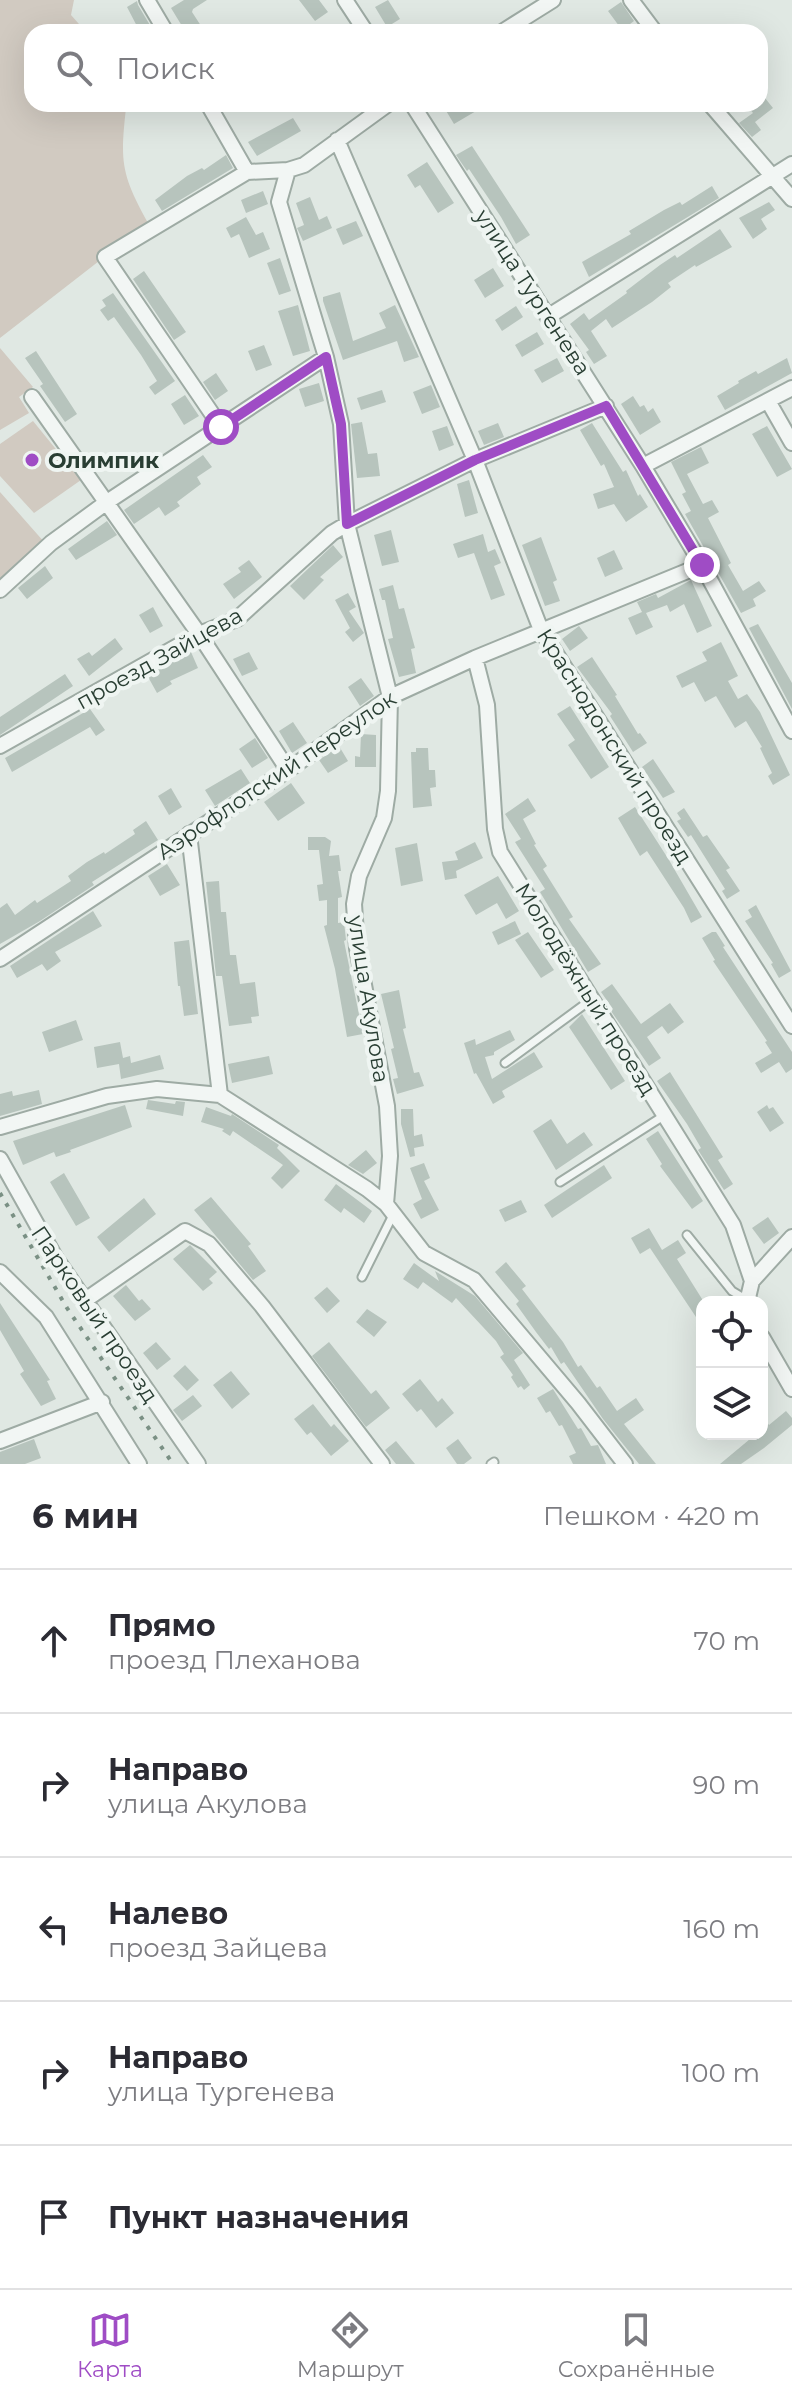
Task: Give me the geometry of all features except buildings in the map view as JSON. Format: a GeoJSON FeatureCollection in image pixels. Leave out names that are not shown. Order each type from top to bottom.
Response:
{"type":"FeatureCollection","features":[{"type":"Feature","properties":{"kind":"street"},"geometry":{"type":"LineString","coordinates":[[147,0],[161,24]]}},
{"type":"Feature","properties":{"kind":"street"},"geometry":{"type":"LineString","coordinates":[[345,0],[361,24]]}},
{"type":"Feature","properties":{"kind":"street"},"geometry":{"type":"LineString","coordinates":[[515,24],[553,0]]}},
{"type":"Feature","properties":{"kind":"street"},"geometry":{"type":"LineString","coordinates":[[631,0],[649,24]]}},
{"type":"Feature","properties":{"kind":"street"},"geometry":{"type":"LineString","coordinates":[[213,112],[247,172]]}},
{"type":"Feature","properties":{"kind":"street"},"geometry":{"type":"LineString","coordinates":[[221,427],[105,257],[247,172],[288,170],[304,165],[377,112]]}},
{"type":"Feature","properties":{"kind":"street","name":"улица Тургенева"},"geometry":{"type":"LineString","coordinates":[[417,112],[643,466],[702,565],[792,731]]}},
{"type":"Feature","properties":{"kind":"street"},"geometry":{"type":"LineString","coordinates":[[716,112],[792,199]]}},
{"type":"Feature","properties":{"kind":"street","name":"Краснодонский проезд"},"geometry":{"type":"LineString","coordinates":[[337,140],[475,460],[541,630],[792,1026]]}},
{"type":"Feature","properties":{"kind":"street"},"geometry":{"type":"LineString","coordinates":[[549,316],[792,164]]}},
{"type":"Feature","properties":{"kind":"street","name":"улица Акулова"},"geometry":{"type":"LineString","coordinates":[[288,170],[279,202],[326,357],[341,424],[347,524],[390,697],[388,791],[384,818],[359,876],[354,904],[357,948],[387,1106],[390,1208]]}},
{"type":"Feature","properties":{"kind":"street"},"geometry":{"type":"LineString","coordinates":[[0,590],[51,543],[107,502],[326,357]]}},
{"type":"Feature","properties":{"kind":"street"},"geometry":{"type":"LineString","coordinates":[[643,466],[792,388]]}},
{"type":"Feature","properties":{"kind":"street"},"geometry":{"type":"LineString","coordinates":[[32,397],[199,634],[288,770]]}},
{"type":"Feature","properties":{"kind":"street"},"geometry":{"type":"LineString","coordinates":[[768,401],[792,443]]}},
{"type":"Feature","properties":{"kind":"street","name":"проезд Зайцева"},"geometry":{"type":"LineString","coordinates":[[0,746],[199,634],[237,619],[332,533],[347,524],[475,460],[606,406]]}},
{"type":"Feature","properties":{"kind":"street","name":"Аэрофлотский переулок"},"geometry":{"type":"LineString","coordinates":[[0,959],[288,770],[390,697],[541,630],[702,565]]}},
{"type":"Feature","properties":{"kind":"street","name":"Молодёжный проезд"},"geometry":{"type":"LineString","coordinates":[[475,658],[487,705],[495,829],[500,852],[733,1225],[752,1281]]}},
{"type":"Feature","properties":{"kind":"street"},"geometry":{"type":"LineString","coordinates":[[189,834],[220,1095]]}},
{"type":"Feature","properties":{"kind":"street"},"geometry":{"type":"LineString","coordinates":[[0,1127],[107,1096],[157,1089],[220,1095],[304,1147],[390,1208],[424,1253],[474,1280],[625,1464]]}},
{"type":"Feature","properties":{"kind":"street","name":"Парковый проезд"},"geometry":{"type":"LineString","coordinates":[[0,1159],[29,1214],[84,1301],[198,1464]]}},
{"type":"Feature","properties":{"kind":"street"},"geometry":{"type":"LineString","coordinates":[[84,1301],[185,1231],[209,1244],[262,1306],[382,1464]]}},
{"type":"Feature","properties":{"kind":"street"},"geometry":{"type":"LineString","coordinates":[[748,1296],[752,1281],[792,1237]]}},
{"type":"Feature","properties":{"kind":"street","name":"Парковый проезд"},"geometry":{"type":"LineString","coordinates":[[0,1272],[46,1317],[139,1464]]}},
{"type":"Feature","properties":{"kind":"street"},"geometry":{"type":"LineString","coordinates":[[768,1347],[792,1389]]}},
{"type":"Feature","properties":{"kind":"street"},"geometry":{"type":"LineString","coordinates":[[0,1441],[102,1402]]}},
{"type":"Feature","properties":{"kind":"lane"},"geometry":{"type":"LineString","coordinates":[[505,1063],[592,999]]}},
{"type":"Feature","properties":{"kind":"lane"},"geometry":{"type":"LineString","coordinates":[[560,1182],[665,1115]]}},
{"type":"Feature","properties":{"kind":"lane"},"geometry":{"type":"LineString","coordinates":[[362,1277],[390,1208]]}},
{"type":"Feature","properties":{"kind":"lane"},"geometry":{"type":"LineString","coordinates":[[687,1235],[732,1291],[740,1296]]}},
{"type":"Feature","properties":{"kind":"shaded area"},"geometry":{"type":"Polygon","coordinates":[[[0,0],[74,0],[71,15],[79,24],[24,24],[24,112],[126,112],[125,167],[132,192],[148,223],[0,338],[0,0]]]}},
{"type":"Feature","properties":{"kind":"shaded area"},"geometry":{"type":"Polygon","coordinates":[[[0,348],[33,387],[19,397],[29,413],[0,430],[0,348]]]}},
{"type":"Feature","properties":{"kind":"shaded area","name":"Олимпик"},"geometry":{"type":"Polygon","coordinates":[[[33,421],[81,480],[34,513],[0,476],[0,444],[33,421]]]}},
{"type":"Feature","properties":{"kind":"shaded area"},"geometry":{"type":"Polygon","coordinates":[[[0,492],[45,543],[0,584],[0,492]]]}},
{"type":"Feature","properties":{"kind":"railway"},"geometry":{"type":"LineString","coordinates":[[0,1193],[67,1308],[173,1464]]}},
{"type":"Feature","properties":{"kind":"place","name":"Олимпик"},"geometry":{"type":"Point","coordinates":[32,460]}},
{"type":"Feature","properties":{"kind":"route"},"geometry":{"type":"LineString","coordinates":[[221,427],[326,357],[341,424],[347,524],[475,460],[606,406],[702,565]]}}]}
